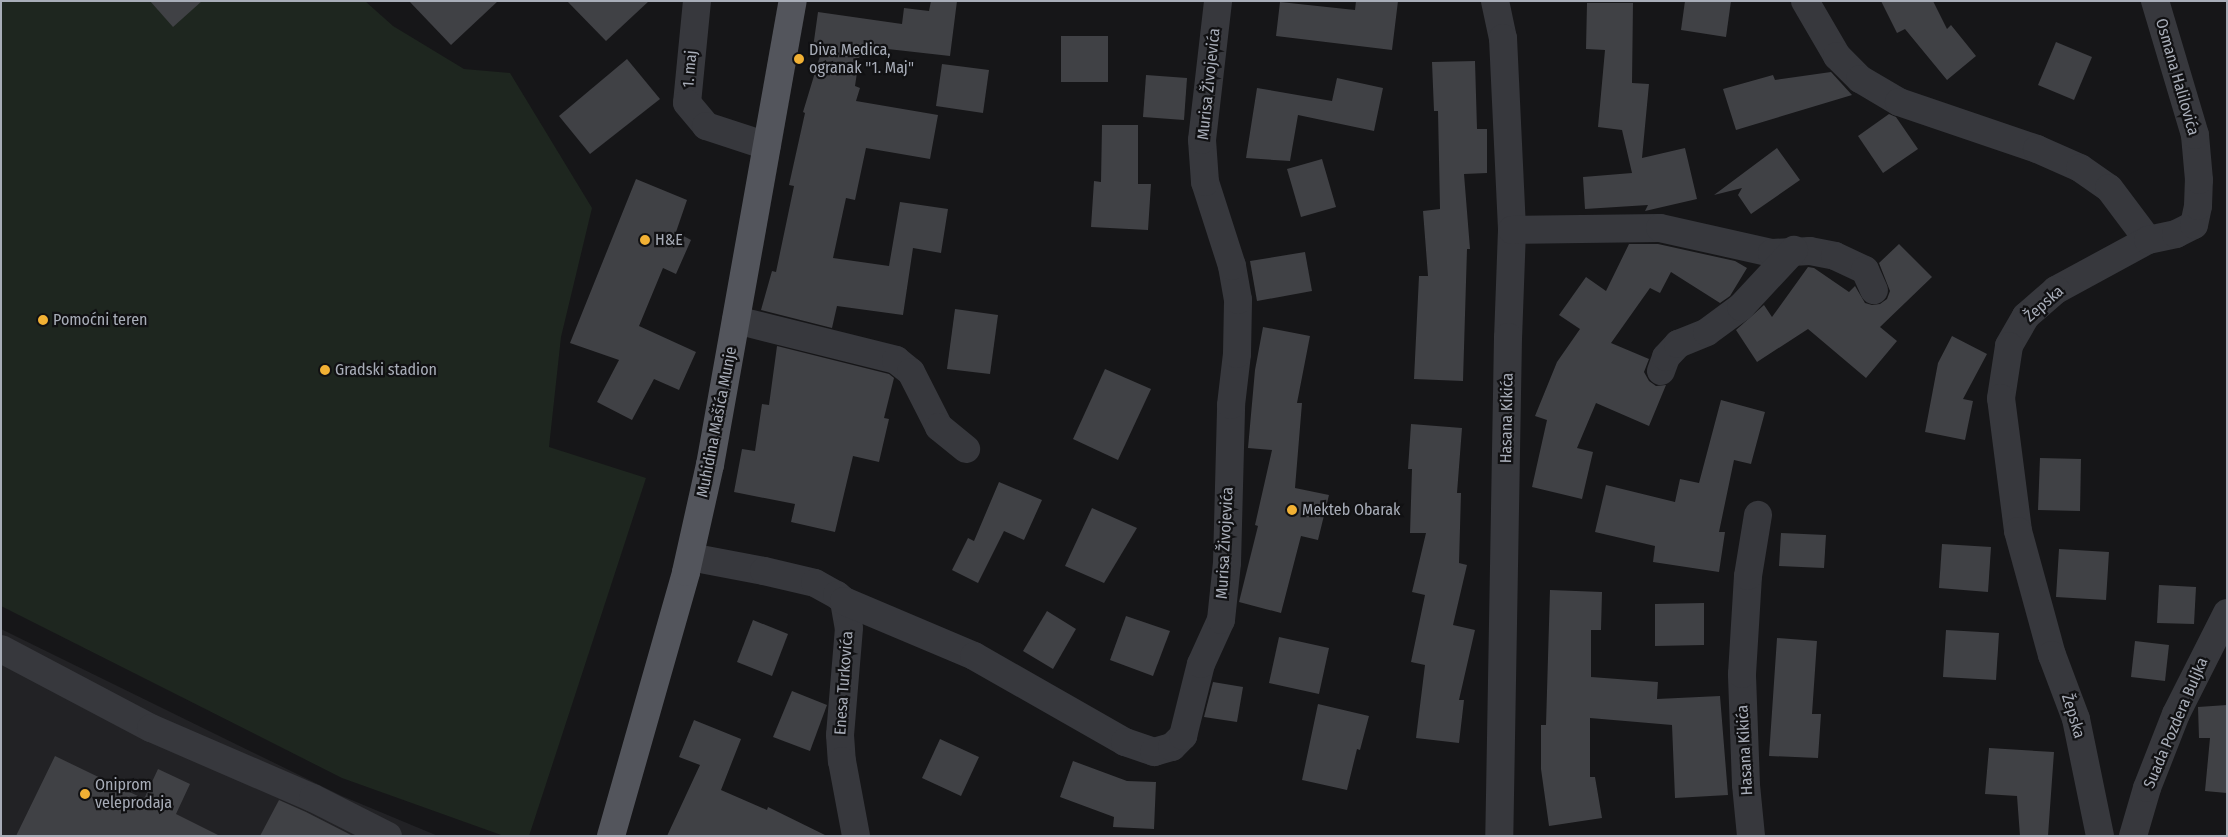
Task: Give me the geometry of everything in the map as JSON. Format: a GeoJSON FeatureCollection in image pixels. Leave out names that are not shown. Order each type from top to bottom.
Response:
{"type":"FeatureCollection","features":[{"type":"Feature","properties":{"kind":"main road","name":"Muhidina Mašića Munje"},"geometry":{"type":"LineString","coordinates":[[611,836],[690,557],[710,465],[793,1]]}},
{"type":"Feature","properties":{"kind":"street","name":"1. maj"},"geometry":{"type":"LineString","coordinates":[[697,1],[687,103],[706,126],[767,146]]}},
{"type":"Feature","properties":{"kind":"street","name":"Murisa Živojevića"},"geometry":{"type":"LineString","coordinates":[[844,601],[974,656],[1124,742],[1154,752],[1172,747],[1183,736],[1201,664],[1221,620],[1227,563],[1231,405],[1237,354],[1238,300],[1232,266],[1205,182],[1202,140],[1218,1]]}},
{"type":"Feature","properties":{"kind":"street","name":"Hasana Kikića"},"geometry":{"type":"LineString","coordinates":[[1495,1],[1503,38],[1512,230],[1508,337],[1499,836]]}},
{"type":"Feature","properties":{"kind":"street"},"geometry":{"type":"LineString","coordinates":[[1805,1],[1837,56],[1860,79],[1899,102],[2037,149],[2080,168],[2110,188],[2148,240]]}},
{"type":"Feature","properties":{"kind":"street","name":"Osmana Halilovića"},"geometry":{"type":"LineString","coordinates":[[2148,240],[2176,234],[2194,225],[2198,198],[2195,135],[2155,1]]}},
{"type":"Feature","properties":{"kind":"street"},"geometry":{"type":"LineString","coordinates":[[1512,230],[1660,228],[1772,253],[1794,250],[1835,256],[1866,270],[1874,290]]}},
{"type":"Feature","properties":{"kind":"street","name":"Žepska"},"geometry":{"type":"LineString","coordinates":[[2100,836],[2076,719],[2052,655],[2018,531],[2001,398],[2009,346],[2026,316],[2056,290],[2148,240]]}},
{"type":"Feature","properties":{"kind":"street"},"geometry":{"type":"LineString","coordinates":[[1661,371],[1666,357],[1678,344],[1707,332],[1741,307],[1794,250]]}},
{"type":"Feature","properties":{"kind":"street"},"geometry":{"type":"LineString","coordinates":[[736,320],[896,360],[911,372],[939,427],[966,449]]}},
{"type":"Feature","properties":{"kind":"street","name":"Hasana Kikića"},"geometry":{"type":"LineString","coordinates":[[1751,836],[1746,785],[1742,674],[1748,576],[1758,515]]}},
{"type":"Feature","properties":{"kind":"street"},"geometry":{"type":"LineString","coordinates":[[690,557],[815,583],[838,594],[844,601]]}},
{"type":"Feature","properties":{"kind":"street","name":"Enesa Turkovića"},"geometry":{"type":"LineString","coordinates":[[844,601],[849,628],[840,735],[842,761],[856,836]]}},
{"type":"Feature","properties":{"kind":"street","name":"Suada Pozdera Buljka"},"geometry":{"type":"LineString","coordinates":[[2133,836],[2147,788],[2176,714],[2227,613]]}},
{"type":"Feature","properties":{"kind":"street"},"geometry":{"type":"LineString","coordinates":[[1,649],[151,728],[313,798],[388,836]]}},
{"type":"Feature","properties":{"kind":"shaded area"},"geometry":{"type":"Polygon","coordinates":[[[1,1],[365,1],[393,26],[464,69],[510,73],[592,208],[561,337],[549,447],[646,478],[529,836],[504,836],[342,778],[1,606],[1,1]]]}},
{"type":"Feature","properties":{"kind":"shaded area"},"geometry":{"type":"Polygon","coordinates":[[[1,629],[342,796],[438,836],[1,836],[1,629]]]}},
{"type":"Feature","properties":{"kind":"building"},"geometry":{"type":"Polygon","coordinates":[[[150,1],[202,1],[173,27],[150,1]]]}},
{"type":"Feature","properties":{"kind":"building"},"geometry":{"type":"Polygon","coordinates":[[[409,1],[498,1],[451,45],[409,1]]]}},
{"type":"Feature","properties":{"kind":"building"},"geometry":{"type":"Polygon","coordinates":[[[567,1],[649,1],[606,41],[567,1]]]}},
{"type":"Feature","properties":{"kind":"building"},"geometry":{"type":"Polygon","coordinates":[[[931,1],[957,1],[950,56],[861,46],[855,86],[860,88],[856,101],[938,115],[930,159],[866,148],[855,200],[846,198],[833,258],[889,266],[900,202],[948,209],[941,253],[913,248],[903,315],[837,306],[832,328],[761,310],[772,271],[776,272],[794,186],[789,185],[805,113],[803,112],[820,56],[812,55],[818,12],[902,24],[904,8],[929,11],[931,1]]]}},
{"type":"Feature","properties":{"kind":"building"},"geometry":{"type":"Polygon","coordinates":[[[1356,1],[1398,1],[1392,50],[1276,36],[1280,2],[1355,10],[1356,1]]]}},
{"type":"Feature","properties":{"kind":"building"},"geometry":{"type":"Polygon","coordinates":[[[1685,1],[1731,1],[1726,37],[1681,30],[1685,1]]]}},
{"type":"Feature","properties":{"kind":"building"},"geometry":{"type":"Polygon","coordinates":[[[1881,1],[1933,1],[1947,29],[1951,25],[1976,56],[1947,80],[1905,29],[1897,33],[1881,1]]]}},
{"type":"Feature","properties":{"kind":"building"},"geometry":{"type":"Polygon","coordinates":[[[1587,3],[1633,3],[1632,83],[1649,84],[1642,158],[1685,148],[1697,199],[1645,211],[1648,205],[1585,209],[1583,177],[1632,173],[1622,130],[1598,127],[1605,50],[1586,49],[1587,3]]]}},
{"type":"Feature","properties":{"kind":"building"},"geometry":{"type":"Polygon","coordinates":[[[1061,36],[1108,36],[1108,82],[1061,82],[1061,36]]]}},
{"type":"Feature","properties":{"kind":"building"},"geometry":{"type":"Polygon","coordinates":[[[2056,42],[2092,57],[2074,100],[2038,85],[2056,42]]]}},
{"type":"Feature","properties":{"kind":"building"},"geometry":{"type":"Polygon","coordinates":[[[627,59],[660,99],[590,154],[559,116],[627,59]]]}},
{"type":"Feature","properties":{"kind":"building"},"geometry":{"type":"Polygon","coordinates":[[[1475,61],[1477,129],[1487,129],[1487,173],[1464,174],[1470,249],[1467,249],[1463,381],[1414,379],[1419,276],[1428,276],[1423,211],[1440,209],[1438,111],[1434,111],[1432,62],[1475,61]]]}},
{"type":"Feature","properties":{"kind":"building"},"geometry":{"type":"Polygon","coordinates":[[[942,64],[989,70],[983,113],[936,106],[942,64]]]}},
{"type":"Feature","properties":{"kind":"building"},"geometry":{"type":"Polygon","coordinates":[[[1831,72],[1852,95],[1736,130],[1723,89],[1773,75],[1775,80],[1831,72]]]}},
{"type":"Feature","properties":{"kind":"building"},"geometry":{"type":"Polygon","coordinates":[[[1146,75],[1187,78],[1184,120],[1143,117],[1146,75]]]}},
{"type":"Feature","properties":{"kind":"building"},"geometry":{"type":"Polygon","coordinates":[[[1337,78],[1383,88],[1374,131],[1298,115],[1290,161],[1246,158],[1257,88],[1332,101],[1337,78]]]}},
{"type":"Feature","properties":{"kind":"building"},"geometry":{"type":"Polygon","coordinates":[[[1889,114],[1896,117],[1918,149],[1883,173],[1858,136],[1889,114]]]}},
{"type":"Feature","properties":{"kind":"building"},"geometry":{"type":"Polygon","coordinates":[[[1102,125],[1138,125],[1138,184],[1151,184],[1148,230],[1091,227],[1094,181],[1101,182],[1102,125]]]}},
{"type":"Feature","properties":{"kind":"building"},"geometry":{"type":"Polygon","coordinates":[[[1777,148],[1800,180],[1751,214],[1738,195],[1742,188],[1714,195],[1777,148]]]}},
{"type":"Feature","properties":{"kind":"building"},"geometry":{"type":"Polygon","coordinates":[[[1322,159],[1336,207],[1301,217],[1287,169],[1322,159]]]}},
{"type":"Feature","properties":{"kind":"building"},"geometry":{"type":"Polygon","coordinates":[[[636,179],[687,200],[676,232],[691,240],[676,274],[663,268],[639,326],[696,352],[679,390],[654,379],[632,420],[597,402],[619,360],[570,343],[636,179]]]}},
{"type":"Feature","properties":{"kind":"building"},"geometry":{"type":"Polygon","coordinates":[[[1629,244],[1658,244],[1735,261],[1747,268],[1730,296],[1720,303],[1671,272],[1660,293],[1650,288],[1611,343],[1649,359],[1644,372],[1649,381],[1656,386],[1666,385],[1649,426],[1596,403],[1577,448],[1593,452],[1582,499],[1532,487],[1547,420],[1535,416],[1557,362],[1580,329],[1559,315],[1586,277],[1606,291],[1629,244]]]}},
{"type":"Feature","properties":{"kind":"building"},"geometry":{"type":"Polygon","coordinates":[[[1899,244],[1932,277],[1880,327],[1897,341],[1866,378],[1808,329],[1757,362],[1736,330],[1764,305],[1772,317],[1808,267],[1814,268],[1849,292],[1855,286],[1865,303],[1872,305],[1880,304],[1887,299],[1890,291],[1879,263],[1899,244]]]}},
{"type":"Feature","properties":{"kind":"building"},"geometry":{"type":"Polygon","coordinates":[[[1305,252],[1312,291],[1257,301],[1250,261],[1305,252]]]}},
{"type":"Feature","properties":{"kind":"building"},"geometry":{"type":"Polygon","coordinates":[[[955,309],[998,315],[990,374],[947,369],[955,309]]]}},
{"type":"Feature","properties":{"kind":"building"},"geometry":{"type":"Polygon","coordinates":[[[1263,327],[1310,336],[1297,403],[1302,403],[1295,488],[1329,495],[1318,540],[1301,536],[1281,613],[1239,602],[1258,526],[1255,525],[1272,450],[1248,448],[1255,370],[1263,327]]]}},
{"type":"Feature","properties":{"kind":"building"},"geometry":{"type":"Polygon","coordinates":[[[1952,336],[1987,354],[1963,399],[1973,401],[1965,440],[1925,432],[1938,363],[1952,336]]]}},
{"type":"Feature","properties":{"kind":"building"},"geometry":{"type":"Polygon","coordinates":[[[777,346],[889,374],[894,378],[884,418],[889,419],[879,462],[853,456],[835,532],[791,522],[795,504],[734,492],[742,449],[755,451],[762,404],[769,405],[777,346]]]}},
{"type":"Feature","properties":{"kind":"building"},"geometry":{"type":"Polygon","coordinates":[[[1105,369],[1151,389],[1118,460],[1073,439],[1105,369]]]}},
{"type":"Feature","properties":{"kind":"building"},"geometry":{"type":"Polygon","coordinates":[[[1721,400],[1765,412],[1751,464],[1734,460],[1719,532],[1725,532],[1719,572],[1653,562],[1655,546],[1595,532],[1606,485],[1675,502],[1680,479],[1699,483],[1721,400]]]}},
{"type":"Feature","properties":{"kind":"building"},"geometry":{"type":"Polygon","coordinates":[[[1411,424],[1462,428],[1457,493],[1461,493],[1459,563],[1467,565],[1453,625],[1475,630],[1459,700],[1464,700],[1459,743],[1416,738],[1425,665],[1411,662],[1425,595],[1412,592],[1426,533],[1410,533],[1412,469],[1408,469],[1411,424]]]}},
{"type":"Feature","properties":{"kind":"building"},"geometry":{"type":"Polygon","coordinates":[[[2040,458],[2081,459],[2080,511],[2038,510],[2040,458]]]}},
{"type":"Feature","properties":{"kind":"building"},"geometry":{"type":"Polygon","coordinates":[[[999,482],[1042,500],[1024,540],[1004,531],[978,583],[952,570],[968,538],[974,541],[999,482]]]}},
{"type":"Feature","properties":{"kind":"building"},"geometry":{"type":"Polygon","coordinates":[[[1092,508],[1137,528],[1104,583],[1065,566],[1092,508]]]}},
{"type":"Feature","properties":{"kind":"building"},"geometry":{"type":"Polygon","coordinates":[[[1781,533],[1826,535],[1824,568],[1779,566],[1781,533]]]}},
{"type":"Feature","properties":{"kind":"building"},"geometry":{"type":"Polygon","coordinates":[[[1942,544],[1991,547],[1988,592],[1939,588],[1942,544]]]}},
{"type":"Feature","properties":{"kind":"building"},"geometry":{"type":"Polygon","coordinates":[[[2059,549],[2109,552],[2106,600],[2056,597],[2059,549]]]}},
{"type":"Feature","properties":{"kind":"building"},"geometry":{"type":"Polygon","coordinates":[[[2159,585],[2196,587],[2194,624],[2157,623],[2159,585]]]}},
{"type":"Feature","properties":{"kind":"building"},"geometry":{"type":"Polygon","coordinates":[[[1550,590],[1602,592],[1601,630],[1591,630],[1591,677],[1658,682],[1657,699],[1720,696],[1728,795],[1675,798],[1672,725],[1590,718],[1590,777],[1595,777],[1602,818],[1549,826],[1541,769],[1541,725],[1546,725],[1550,590]]]}},
{"type":"Feature","properties":{"kind":"building"},"geometry":{"type":"Polygon","coordinates":[[[1704,603],[1704,645],[1655,646],[1655,604],[1704,603]]]}},
{"type":"Feature","properties":{"kind":"building"},"geometry":{"type":"Polygon","coordinates":[[[1047,611],[1076,629],[1053,669],[1023,651],[1047,611]]]}},
{"type":"Feature","properties":{"kind":"building"},"geometry":{"type":"Polygon","coordinates":[[[1126,616],[1170,631],[1153,676],[1110,660],[1126,616]]]}},
{"type":"Feature","properties":{"kind":"building"},"geometry":{"type":"Polygon","coordinates":[[[753,620],[788,634],[772,676],[737,662],[753,620]]]}},
{"type":"Feature","properties":{"kind":"building"},"geometry":{"type":"Polygon","coordinates":[[[1946,630],[1999,633],[1996,680],[1943,677],[1946,630]]]}},
{"type":"Feature","properties":{"kind":"building"},"geometry":{"type":"Polygon","coordinates":[[[1279,637],[1329,648],[1319,694],[1269,683],[1279,637]]]}},
{"type":"Feature","properties":{"kind":"building"},"geometry":{"type":"Polygon","coordinates":[[[1777,638],[1817,641],[1812,714],[1821,714],[1818,758],[1769,756],[1777,638]]]}},
{"type":"Feature","properties":{"kind":"building"},"geometry":{"type":"Polygon","coordinates":[[[2135,641],[2169,645],[2165,681],[2131,677],[2135,641]]]}},
{"type":"Feature","properties":{"kind":"building"},"geometry":{"type":"Polygon","coordinates":[[[1213,682],[1243,687],[1237,722],[1204,717],[1213,682]]]}},
{"type":"Feature","properties":{"kind":"building"},"geometry":{"type":"Polygon","coordinates":[[[792,691],[827,705],[810,751],[773,737],[792,691]]]}},
{"type":"Feature","properties":{"kind":"building"},"geometry":{"type":"Polygon","coordinates":[[[1318,704],[1369,716],[1360,750],[1357,749],[1347,790],[1302,780],[1318,704]]]}},
{"type":"Feature","properties":{"kind":"building"},"geometry":{"type":"Polygon","coordinates":[[[2227,705],[2227,793],[2205,791],[2210,738],[2199,738],[2198,707],[2227,705]]]}},
{"type":"Feature","properties":{"kind":"building"},"geometry":{"type":"Polygon","coordinates":[[[694,720],[741,739],[721,790],[767,810],[768,807],[827,836],[667,836],[700,765],[679,757],[694,720]]]}},
{"type":"Feature","properties":{"kind":"building"},"geometry":{"type":"Polygon","coordinates":[[[940,739],[979,757],[961,796],[922,778],[940,739]]]}},
{"type":"Feature","properties":{"kind":"building"},"geometry":{"type":"Polygon","coordinates":[[[1989,748],[2054,752],[2048,836],[2020,836],[2017,796],[1985,794],[1989,748]]]}},
{"type":"Feature","properties":{"kind":"building","name":"Oniprom veleprodaja"},"geometry":{"type":"Polygon","coordinates":[[[55,756],[144,799],[158,769],[190,784],[176,814],[220,836],[16,836],[55,756]]]}},
{"type":"Feature","properties":{"kind":"building"},"geometry":{"type":"Polygon","coordinates":[[[1073,761],[1127,781],[1156,782],[1154,829],[1113,827],[1114,817],[1060,797],[1073,761]]]}},
{"type":"Feature","properties":{"kind":"building"},"geometry":{"type":"Polygon","coordinates":[[[279,800],[306,812],[353,836],[260,836],[279,800]]]}},
{"type":"Feature","properties":{"kind":"place","name":"Diva Medica, ogranak \"1. Maj\""},"geometry":{"type":"Point","coordinates":[799,59]}},
{"type":"Feature","properties":{"kind":"place","name":"H&E"},"geometry":{"type":"Point","coordinates":[645,240]}},
{"type":"Feature","properties":{"kind":"place","name":"Pomoćni teren"},"geometry":{"type":"Point","coordinates":[43,320]}},
{"type":"Feature","properties":{"kind":"place","name":"Gradski stadion"},"geometry":{"type":"Point","coordinates":[325,370]}},
{"type":"Feature","properties":{"kind":"place","name":"Mekteb Obarak"},"geometry":{"type":"Point","coordinates":[1292,510]}},
{"type":"Feature","properties":{"kind":"place","name":"Oniprom veleprodaja"},"geometry":{"type":"Point","coordinates":[85,794]}}]}
